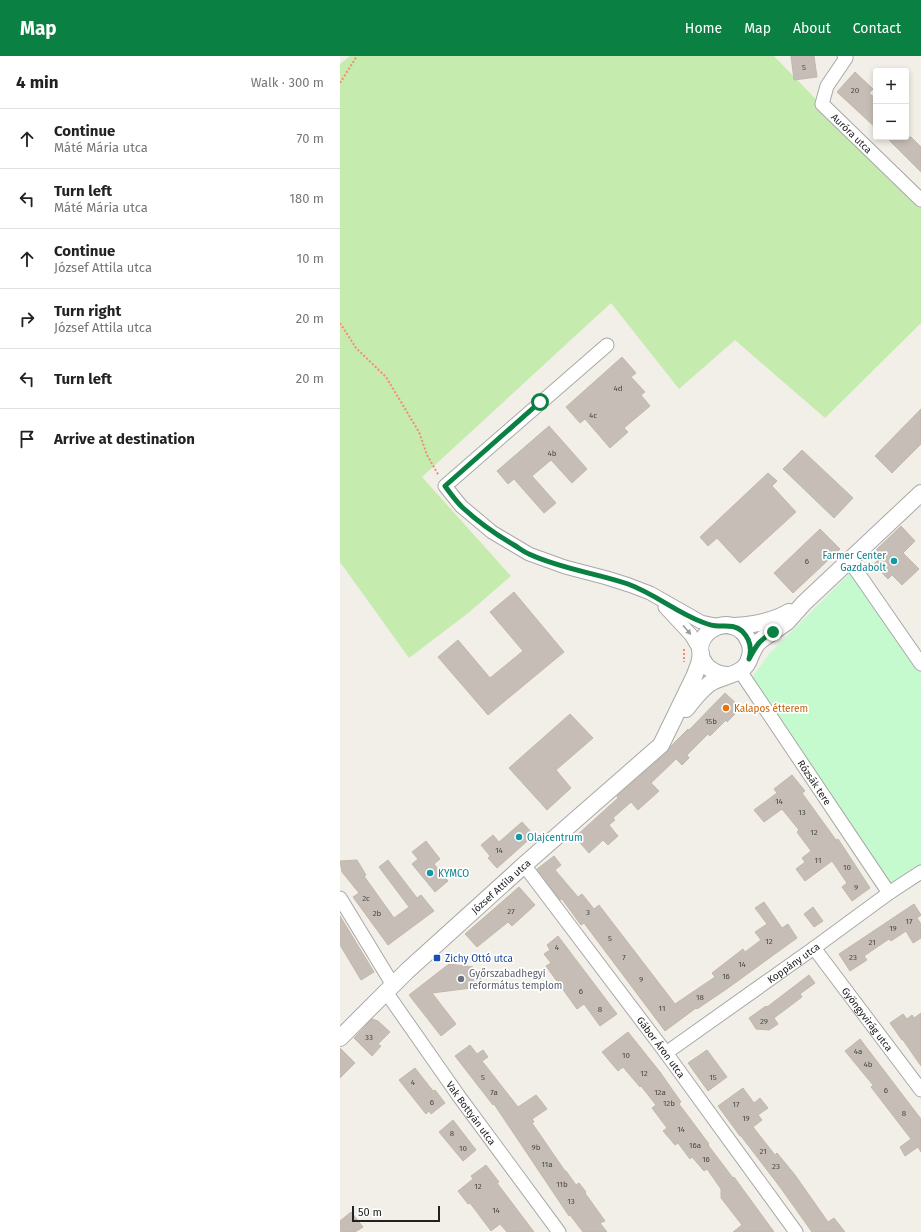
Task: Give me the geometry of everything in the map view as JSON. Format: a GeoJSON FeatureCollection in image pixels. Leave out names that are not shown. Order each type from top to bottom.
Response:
{"type":"FeatureCollection","features":[{"type":"Feature","properties":{"kind":"street","name":"Auróra utca"},"geometry":{"type":"LineString","coordinates":[[846,57],[827,86],[822,104],[921,200]]}},
{"type":"Feature","properties":{"kind":"street"},"geometry":{"type":"LineString","coordinates":[[608,345],[445,486],[461,506],[471,515],[492,532],[529,554],[565,567],[607,578],[650,593],[701,622],[739,629],[747,637],[750,644],[751,653],[740,668],[723,675],[710,670],[705,665],[701,652],[684,627],[669,610],[650,593]]}},
{"type":"Feature","properties":{"kind":"street"},"geometry":{"type":"LineString","coordinates":[[740,668],[761,640],[787,622],[804,603],[921,493]]}},
{"type":"Feature","properties":{"kind":"street"},"geometry":{"type":"LineString","coordinates":[[849,560],[921,664]]}},
{"type":"Feature","properties":{"kind":"street"},"geometry":{"type":"LineString","coordinates":[[726,626],[752,625],[768,621],[784,615],[804,603]]}},
{"type":"Feature","properties":{"kind":"street","name":"József Attila utca"},"geometry":{"type":"LineString","coordinates":[[340,1038],[390,988],[524,865],[661,745],[694,677],[699,664],[702,642],[712,629],[726,626]]}},
{"type":"Feature","properties":{"kind":"street","name":"József Attila utca"},"geometry":{"type":"LineString","coordinates":[[665,738],[699,693],[712,682],[740,668]]}},
{"type":"Feature","properties":{"kind":"street","name":"Rózsák tere"},"geometry":{"type":"LineString","coordinates":[[740,668],[889,893]]}},
{"type":"Feature","properties":{"kind":"street","name":"Gábor Áron utca"},"geometry":{"type":"LineString","coordinates":[[524,865],[666,1053],[796,1232]]}},
{"type":"Feature","properties":{"kind":"street","name":"Koppány utca"},"geometry":{"type":"LineString","coordinates":[[666,1053],[889,893],[921,872]]}},
{"type":"Feature","properties":{"kind":"street"},"geometry":{"type":"LineString","coordinates":[[340,898],[390,988]]}},
{"type":"Feature","properties":{"kind":"street","name":"Gyöngyvirág utca"},"geometry":{"type":"LineString","coordinates":[[814,948],[921,1090]]}},
{"type":"Feature","properties":{"kind":"street","name":"Vak Bottyán utca"},"geometry":{"type":"LineString","coordinates":[[390,988],[463,1101],[559,1232]]}},
{"type":"Feature","properties":{"kind":"path"},"geometry":{"type":"LineString","coordinates":[[340,83],[357,56]]}},
{"type":"Feature","properties":{"kind":"path"},"geometry":{"type":"LineString","coordinates":[[340,323],[356,348],[386,377],[419,432],[427,455],[445,486]]}},
{"type":"Feature","properties":{"kind":"green space"},"geometry":{"type":"Polygon","coordinates":[[[350,56],[774,56],[921,208],[921,323],[825,418],[735,340],[679,389],[611,303],[422,477],[511,576],[467,614],[409,658],[340,562],[340,64],[350,56]]]}},
{"type":"Feature","properties":{"kind":"green space"},"geometry":{"type":"Polygon","coordinates":[[[851,572],[921,674],[921,866],[890,887],[751,679],[769,654],[851,572]]]}},
{"type":"Feature","properties":{"kind":"building"},"geometry":{"type":"Polygon","coordinates":[[[791,56],[814,56],[817,77],[794,80],[791,56]]]}},
{"type":"Feature","properties":{"kind":"building"},"geometry":{"type":"Polygon","coordinates":[[[855,72],[873,89],[869,93],[873,96],[873,125],[837,92],[855,72]]]}},
{"type":"Feature","properties":{"kind":"building"},"geometry":{"type":"Polygon","coordinates":[[[909,137],[911,137],[921,147],[921,172],[889,140],[909,140],[909,137]]]}},
{"type":"Feature","properties":{"kind":"building"},"geometry":{"type":"Polygon","coordinates":[[[622,357],[636,373],[631,377],[645,392],[641,395],[650,406],[624,428],[628,432],[610,448],[585,419],[580,423],[566,407],[622,357]]]}},
{"type":"Feature","properties":{"kind":"building"},"geometry":{"type":"Polygon","coordinates":[[[921,409],[921,444],[892,473],[875,456],[921,409]]]}},
{"type":"Feature","properties":{"kind":"building"},"geometry":{"type":"Polygon","coordinates":[[[549,426],[587,469],[572,483],[551,460],[532,476],[556,503],[544,513],[514,479],[508,484],[497,471],[549,426]]]}},
{"type":"Feature","properties":{"kind":"building"},"geometry":{"type":"Polygon","coordinates":[[[802,450],[853,498],[834,518],[783,469],[802,450]]]}},
{"type":"Feature","properties":{"kind":"building"},"geometry":{"type":"Polygon","coordinates":[[[768,473],[777,481],[772,486],[796,512],[740,563],[717,538],[708,546],[700,537],[768,473]]]}},
{"type":"Feature","properties":{"kind":"building","name":"Farmer Center Gazdabolt"},"geometry":{"type":"Polygon","coordinates":[[[901,526],[915,541],[903,553],[919,569],[902,585],[892,575],[888,579],[874,564],[880,558],[874,552],[901,526]]]}},
{"type":"Feature","properties":{"kind":"building"},"geometry":{"type":"Polygon","coordinates":[[[820,529],[840,549],[793,593],[774,573],[820,529]]]}},
{"type":"Feature","properties":{"kind":"building"},"geometry":{"type":"Polygon","coordinates":[[[514,592],[564,652],[488,715],[438,657],[458,640],[490,678],[523,651],[490,612],[514,592]]]}},
{"type":"Feature","properties":{"kind":"building"},"geometry":{"type":"Polygon","coordinates":[[[725,693],[741,708],[710,736],[708,734],[687,755],[689,758],[682,765],[676,759],[651,783],[659,791],[638,810],[631,802],[613,818],[615,820],[609,825],[618,836],[608,845],[603,840],[589,853],[575,837],[618,798],[617,796],[667,752],[671,746],[725,693]]]}},
{"type":"Feature","properties":{"kind":"building"},"geometry":{"type":"Polygon","coordinates":[[[570,714],[593,738],[556,770],[571,788],[547,810],[509,768],[570,714]]]}},
{"type":"Feature","properties":{"kind":"building"},"geometry":{"type":"Polygon","coordinates":[[[792,775],[805,791],[802,793],[836,840],[838,839],[870,888],[852,901],[842,887],[847,883],[832,861],[805,881],[796,869],[805,862],[802,858],[811,851],[797,832],[799,830],[782,809],[764,822],[754,810],[777,793],[774,789],[792,775]]]}},
{"type":"Feature","properties":{"kind":"building"},"geometry":{"type":"Polygon","coordinates":[[[522,822],[534,835],[497,868],[488,858],[490,856],[481,845],[493,835],[499,842],[522,822]]]}},
{"type":"Feature","properties":{"kind":"building","name":"KYMCO"},"geometry":{"type":"Polygon","coordinates":[[[426,841],[440,859],[434,864],[448,881],[435,892],[412,864],[418,859],[412,852],[426,841]]]}},
{"type":"Feature","properties":{"kind":"building"},"geometry":{"type":"Polygon","coordinates":[[[554,856],[561,865],[555,870],[578,897],[582,894],[594,909],[599,905],[675,1004],[715,977],[712,973],[743,949],[745,952],[761,940],[755,932],[767,924],[755,908],[764,902],[782,928],[788,924],[797,938],[665,1031],[584,923],[581,925],[537,869],[554,856]]]}},
{"type":"Feature","properties":{"kind":"building"},"geometry":{"type":"Polygon","coordinates":[[[357,860],[366,875],[364,876],[394,918],[409,907],[379,867],[388,860],[417,898],[421,895],[434,911],[388,945],[353,897],[359,893],[342,872],[340,861],[357,860]]]}},
{"type":"Feature","properties":{"kind":"building"},"geometry":{"type":"Polygon","coordinates":[[[519,887],[535,905],[512,926],[508,922],[477,947],[465,934],[519,887]]]}},
{"type":"Feature","properties":{"kind":"building"},"geometry":{"type":"Polygon","coordinates":[[[914,904],[921,915],[917,918],[921,924],[921,938],[913,943],[906,931],[891,941],[889,939],[864,956],[867,960],[850,971],[839,954],[914,904]]]}},
{"type":"Feature","properties":{"kind":"building"},"geometry":{"type":"Polygon","coordinates":[[[813,907],[823,921],[814,927],[804,914],[813,907]]]}},
{"type":"Feature","properties":{"kind":"building"},"geometry":{"type":"Polygon","coordinates":[[[340,916],[374,972],[361,980],[340,945],[340,916]]]}},
{"type":"Feature","properties":{"kind":"building"},"geometry":{"type":"Polygon","coordinates":[[[558,936],[617,1014],[600,1026],[584,1004],[577,1009],[546,966],[551,963],[544,954],[550,950],[547,945],[558,936]]]}},
{"type":"Feature","properties":{"kind":"building"},"geometry":{"type":"Polygon","coordinates":[[[449,964],[473,967],[482,980],[471,988],[432,993],[456,1024],[441,1036],[409,995],[449,964]]]}},
{"type":"Feature","properties":{"kind":"building"},"geometry":{"type":"Polygon","coordinates":[[[809,975],[815,983],[800,994],[802,997],[774,1018],[778,1024],[769,1030],[756,1029],[749,1018],[766,1006],[767,1007],[809,975]]]}},
{"type":"Feature","properties":{"kind":"building"},"geometry":{"type":"Polygon","coordinates":[[[921,1013],[921,1066],[890,1023],[903,1014],[907,1019],[912,1015],[914,1018],[921,1013]]]}},
{"type":"Feature","properties":{"kind":"building"},"geometry":{"type":"Polygon","coordinates":[[[372,1019],[378,1021],[390,1032],[378,1044],[381,1046],[372,1056],[354,1038],[372,1019]]]}},
{"type":"Feature","properties":{"kind":"building"},"geometry":{"type":"Polygon","coordinates":[[[628,1032],[660,1072],[681,1102],[679,1104],[709,1144],[708,1145],[733,1178],[734,1177],[774,1232],[733,1232],[742,1225],[721,1198],[721,1189],[707,1169],[704,1171],[692,1157],[690,1159],[678,1143],[675,1145],[663,1131],[667,1128],[652,1108],[656,1105],[623,1067],[618,1071],[602,1052],[628,1032]]]}},
{"type":"Feature","properties":{"kind":"building"},"geometry":{"type":"Polygon","coordinates":[[[860,1039],[921,1119],[921,1152],[918,1147],[905,1156],[900,1147],[911,1139],[871,1087],[873,1085],[845,1051],[860,1039]]]}},
{"type":"Feature","properties":{"kind":"building"},"geometry":{"type":"Polygon","coordinates":[[[470,1045],[477,1054],[483,1050],[488,1057],[482,1061],[518,1107],[536,1095],[547,1109],[532,1119],[534,1122],[532,1123],[565,1171],[576,1185],[579,1183],[586,1192],[585,1193],[605,1221],[600,1223],[607,1232],[583,1232],[570,1215],[569,1216],[494,1104],[493,1105],[455,1056],[470,1045]]]}},
{"type":"Feature","properties":{"kind":"building"},"geometry":{"type":"Polygon","coordinates":[[[340,1048],[355,1063],[340,1078],[340,1048]]]}},
{"type":"Feature","properties":{"kind":"building"},"geometry":{"type":"Polygon","coordinates":[[[707,1050],[727,1077],[708,1091],[688,1063],[707,1050]]]}},
{"type":"Feature","properties":{"kind":"building"},"geometry":{"type":"Polygon","coordinates":[[[415,1068],[433,1091],[435,1090],[445,1103],[431,1114],[429,1111],[426,1114],[399,1080],[415,1068]]]}},
{"type":"Feature","properties":{"kind":"building"},"geometry":{"type":"Polygon","coordinates":[[[743,1088],[754,1103],[760,1098],[768,1108],[758,1115],[762,1120],[753,1127],[775,1155],[777,1153],[795,1175],[828,1222],[834,1218],[845,1232],[812,1232],[780,1187],[718,1106],[743,1088]]]}},
{"type":"Feature","properties":{"kind":"building"},"geometry":{"type":"Polygon","coordinates":[[[453,1120],[476,1150],[463,1161],[439,1132],[453,1120]]]}},
{"type":"Feature","properties":{"kind":"building"},"geometry":{"type":"Polygon","coordinates":[[[486,1165],[499,1182],[497,1183],[534,1232],[507,1232],[500,1224],[491,1231],[470,1203],[468,1204],[458,1191],[473,1179],[471,1176],[486,1165]]]}},
{"type":"Feature","properties":{"kind":"building"},"geometry":{"type":"Polygon","coordinates":[[[351,1212],[363,1227],[355,1232],[340,1232],[340,1221],[351,1212]]]}},
{"type":"Feature","properties":{"kind":"place","name":"Farmer Center Gazdabolt"},"geometry":{"type":"Point","coordinates":[894,561]}},
{"type":"Feature","properties":{"kind":"place","name":"Kalapos étterem"},"geometry":{"type":"Point","coordinates":[726,708]}},
{"type":"Feature","properties":{"kind":"place","name":"Olajcentrum"},"geometry":{"type":"Point","coordinates":[519,837]}},
{"type":"Feature","properties":{"kind":"place","name":"KYMCO"},"geometry":{"type":"Point","coordinates":[430,873]}},
{"type":"Feature","properties":{"kind":"place","name":"Zichy Ottó utca"},"geometry":{"type":"Point","coordinates":[437,958]}},
{"type":"Feature","properties":{"kind":"place","name":"Győrszabadhegyi református templom"},"geometry":{"type":"Point","coordinates":[461,979]}},
{"type":"Feature","properties":{"kind":"route"},"geometry":{"type":"LineString","coordinates":[[540,402],[445,486],[461,506],[492,532],[529,554],[565,567],[607,578],[650,593],[701,622],[720,626],[733,626],[739,629],[747,637],[750,644],[751,653],[749,659],[756,645],[773,632]]}}]}
